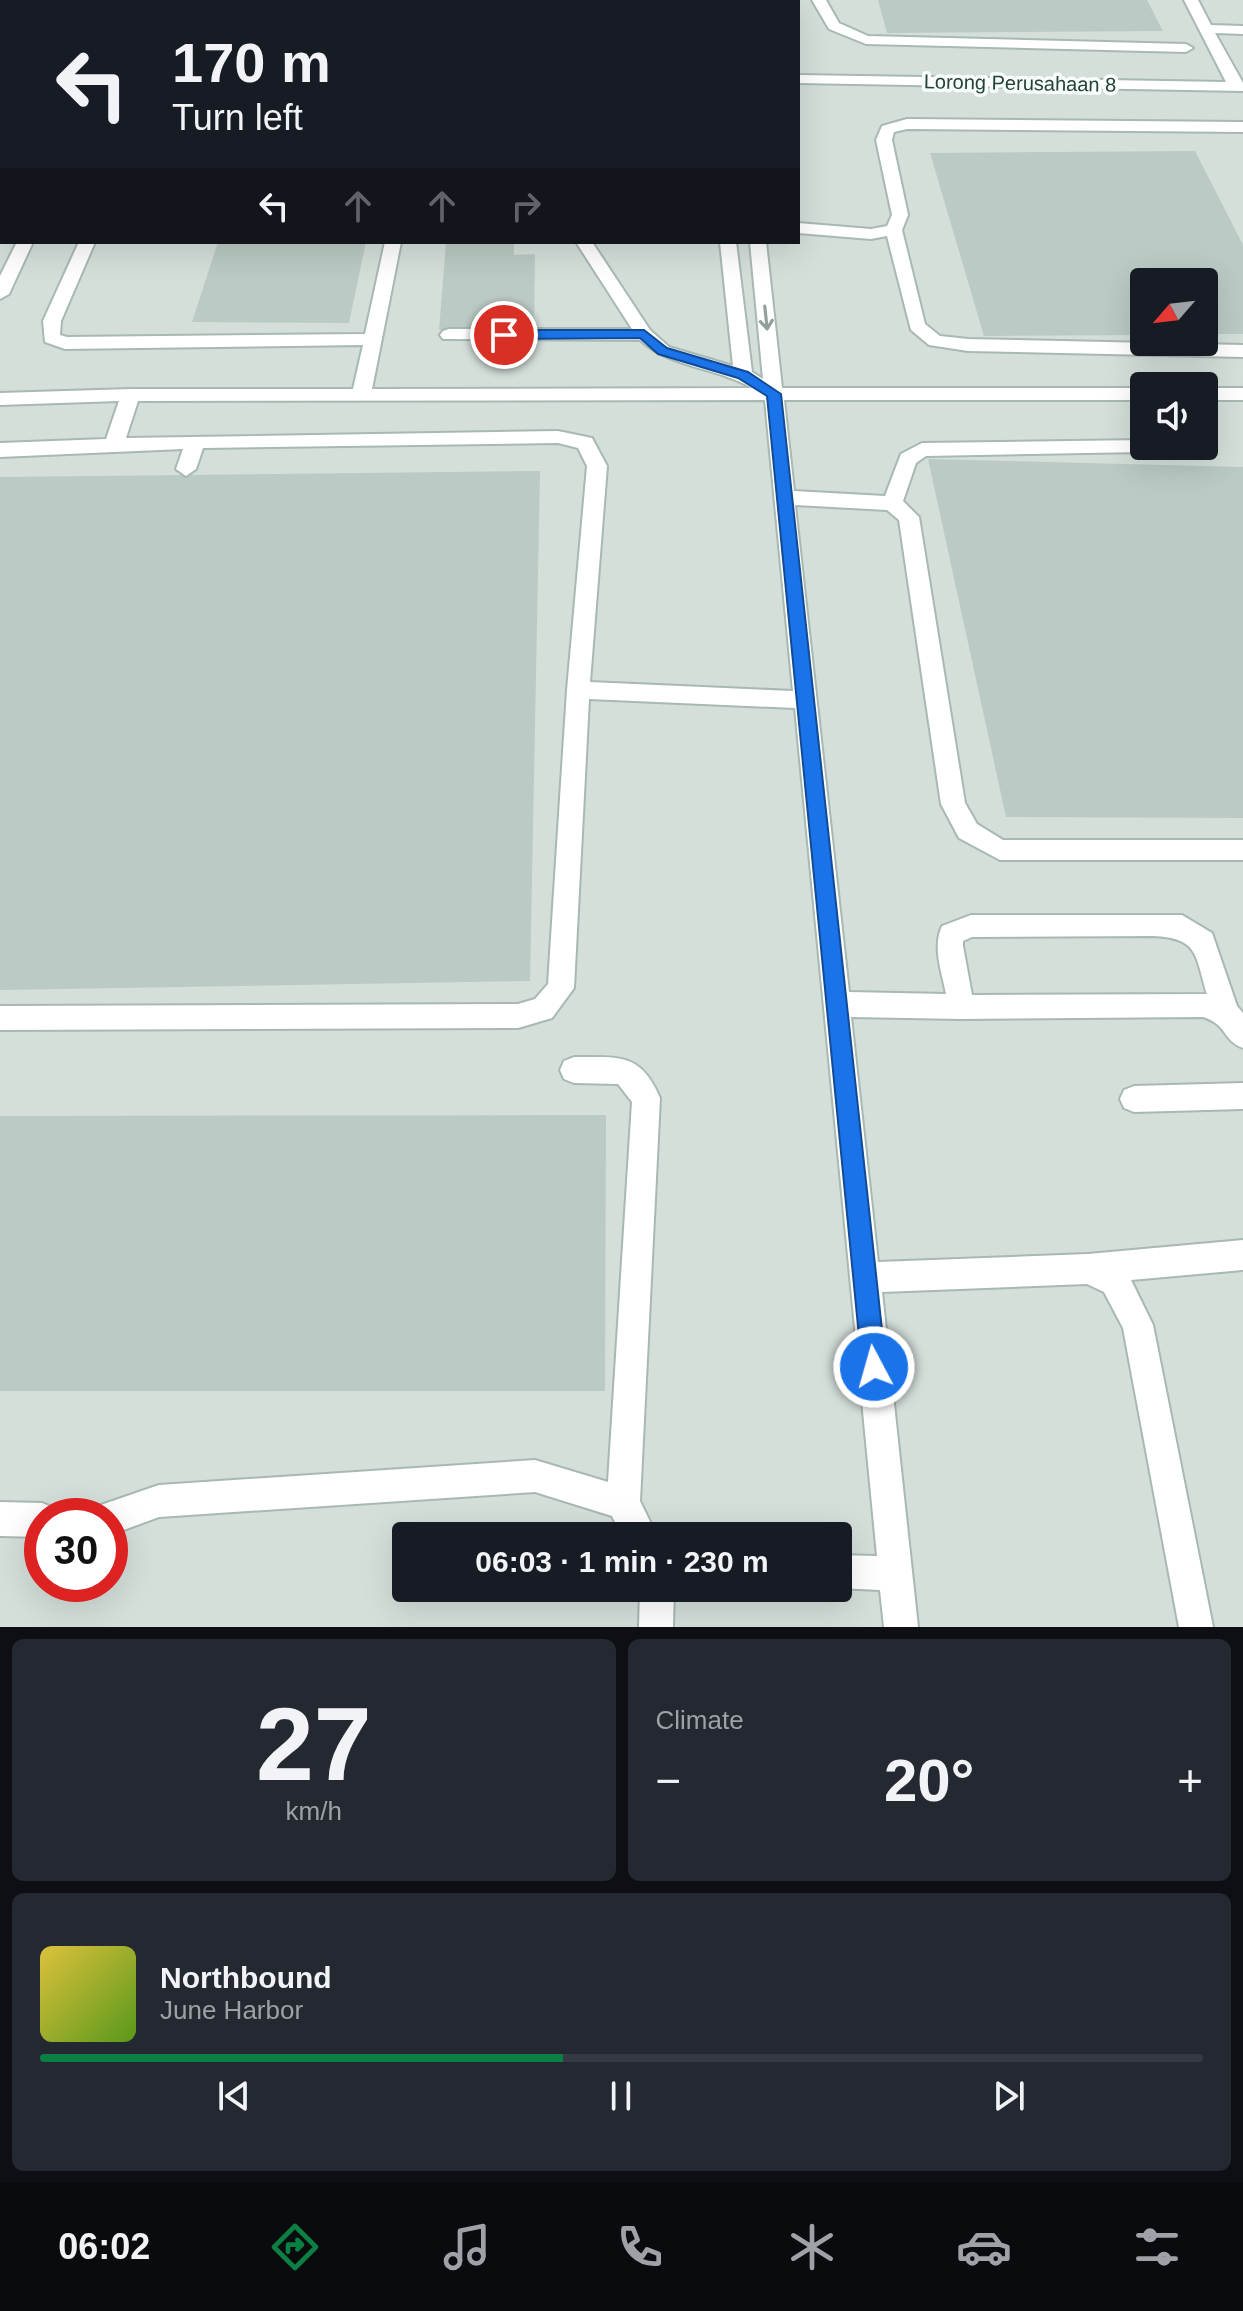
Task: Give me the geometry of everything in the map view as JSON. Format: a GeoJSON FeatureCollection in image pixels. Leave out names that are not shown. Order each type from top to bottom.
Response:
{"type":"FeatureCollection","features":[{"type":"Feature","properties":{"kind":"street"},"geometry":{"type":"LineString","coordinates":[[819,0],[834,26],[866,40],[1186,48]]}},
{"type":"Feature","properties":{"kind":"street"},"geometry":{"type":"LineString","coordinates":[[1191,0],[1240,87]]}},
{"type":"Feature","properties":{"kind":"street"},"geometry":{"type":"LineString","coordinates":[[1208,29],[1243,30]]}},
{"type":"Feature","properties":{"kind":"street"},"geometry":{"type":"LineString","coordinates":[[800,66],[858,81]]}},
{"type":"Feature","properties":{"kind":"street","name":"Lorong Perusahaan 8"},"geometry":{"type":"LineString","coordinates":[[800,79],[1240,87]]}},
{"type":"Feature","properties":{"kind":"street"},"geometry":{"type":"LineString","coordinates":[[800,91],[858,81]]}},
{"type":"Feature","properties":{"kind":"street"},"geometry":{"type":"LineString","coordinates":[[1243,127],[907,124],[887,129],[884,140],[900,215],[894,230],[917,326],[935,341],[968,345],[1243,351]]}},
{"type":"Feature","properties":{"kind":"street"},"geometry":{"type":"LineString","coordinates":[[800,228],[871,234],[894,230]]}},
{"type":"Feature","properties":{"kind":"street"},"geometry":{"type":"LineString","coordinates":[[0,294],[24,244]]}},
{"type":"Feature","properties":{"kind":"street"},"geometry":{"type":"LineString","coordinates":[[86,244],[52,321],[51,338],[65,343],[373,339]]}},
{"type":"Feature","properties":{"kind":"street"},"geometry":{"type":"LineString","coordinates":[[361,395],[393,244]]}},
{"type":"Feature","properties":{"kind":"street"},"geometry":{"type":"LineString","coordinates":[[588,244],[644,334],[663,351],[743,375],[774,394]]}},
{"type":"Feature","properties":{"kind":"street"},"geometry":{"type":"LineString","coordinates":[[728,244],[743,375]]}},
{"type":"Feature","properties":{"kind":"street"},"geometry":{"type":"LineString","coordinates":[[758,244],[901,1627]]}},
{"type":"Feature","properties":{"kind":"street"},"geometry":{"type":"LineString","coordinates":[[449,335],[644,334]]}},
{"type":"Feature","properties":{"kind":"street"},"geometry":{"type":"LineString","coordinates":[[0,399],[131,395],[1130,394]]}},
{"type":"Feature","properties":{"kind":"street"},"geometry":{"type":"LineString","coordinates":[[1218,394],[1243,394]]}},
{"type":"Feature","properties":{"kind":"street"},"geometry":{"type":"LineString","coordinates":[[114,445],[131,395]]}},
{"type":"Feature","properties":{"kind":"street"},"geometry":{"type":"LineString","coordinates":[[0,450],[195,442],[558,437],[585,443],[597,466],[578,690],[561,988],[543,1009],[518,1016],[0,1018]]}},
{"type":"Feature","properties":{"kind":"street"},"geometry":{"type":"LineString","coordinates":[[186,469],[195,442]]}},
{"type":"Feature","properties":{"kind":"street"},"geometry":{"type":"LineString","coordinates":[[892,503],[908,459],[922,450],[1130,446]]}},
{"type":"Feature","properties":{"kind":"street"},"geometry":{"type":"LineString","coordinates":[[785,498],[892,503],[909,517],[953,804],[968,831],[1000,850],[1243,850]]}},
{"type":"Feature","properties":{"kind":"street"},"geometry":{"type":"LineString","coordinates":[[578,690],[805,700]]}},
{"type":"Feature","properties":{"kind":"street"},"geometry":{"type":"LineString","coordinates":[[961,1007],[950,946],[951,934],[971,926],[1182,926],[1203,941],[1226,1012],[1243,1035]]}},
{"type":"Feature","properties":{"kind":"street"},"geometry":{"type":"LineString","coordinates":[[837,1004],[961,1007],[1203,1005],[1226,1012]]}},
{"type":"Feature","properties":{"kind":"street"},"geometry":{"type":"LineString","coordinates":[[574,1070],[625,1071],[646,1098],[623,1503],[633,1522]]}},
{"type":"Feature","properties":{"kind":"street"},"geometry":{"type":"LineString","coordinates":[[1134,1099],[1243,1096]]}},
{"type":"Feature","properties":{"kind":"street"},"geometry":{"type":"LineString","coordinates":[[865,1278],[1087,1269],[1243,1255]]}},
{"type":"Feature","properties":{"kind":"street"},"geometry":{"type":"LineString","coordinates":[[1087,1269],[1115,1281],[1138,1325],[1196,1627]]}},
{"type":"Feature","properties":{"kind":"street"},"geometry":{"type":"LineString","coordinates":[[128,1512],[159,1501],[535,1476],[623,1503]]}},
{"type":"Feature","properties":{"kind":"street"},"geometry":{"type":"LineString","coordinates":[[0,1519],[24,1520]]}},
{"type":"Feature","properties":{"kind":"street"},"geometry":{"type":"LineString","coordinates":[[852,1572],[895,1573]]}},
{"type":"Feature","properties":{"kind":"street"},"geometry":{"type":"LineString","coordinates":[[656,1627],[657,1602]]}},
{"type":"Feature","properties":{"kind":"shaded area"},"geometry":{"type":"Polygon","coordinates":[[[800,0],[1243,0],[1243,1627],[0,1627],[0,244],[800,244],[800,0]]]}},
{"type":"Feature","properties":{"kind":"building"},"geometry":{"type":"Polygon","coordinates":[[[878,0],[1147,0],[1163,31],[887,33],[878,0]]]}},
{"type":"Feature","properties":{"kind":"building"},"geometry":{"type":"Polygon","coordinates":[[[1195,151],[1243,245],[1243,334],[1218,334],[1218,268],[1130,268],[1130,335],[984,336],[930,153],[1195,151]]]}},
{"type":"Feature","properties":{"kind":"building"},"geometry":{"type":"Polygon","coordinates":[[[217,244],[366,244],[349,323],[192,322],[217,244]]]}},
{"type":"Feature","properties":{"kind":"building"},"geometry":{"type":"Polygon","coordinates":[[[446,244],[514,244],[514,255],[535,254],[534,328],[439,330],[446,244]]]}},
{"type":"Feature","properties":{"kind":"building"},"geometry":{"type":"Polygon","coordinates":[[[928,459],[1243,467],[1243,818],[1006,817],[928,459]]]}},
{"type":"Feature","properties":{"kind":"building"},"geometry":{"type":"Polygon","coordinates":[[[540,471],[530,981],[0,990],[0,477],[540,471]]]}},
{"type":"Feature","properties":{"kind":"building"},"geometry":{"type":"Polygon","coordinates":[[[606,1115],[605,1391],[0,1391],[0,1116],[606,1115]]]}},
{"type":"Feature","properties":{"kind":"route"},"geometry":{"type":"LineString","coordinates":[[504,335],[644,334],[663,351],[743,375],[774,394],[874,1367]]}}]}
